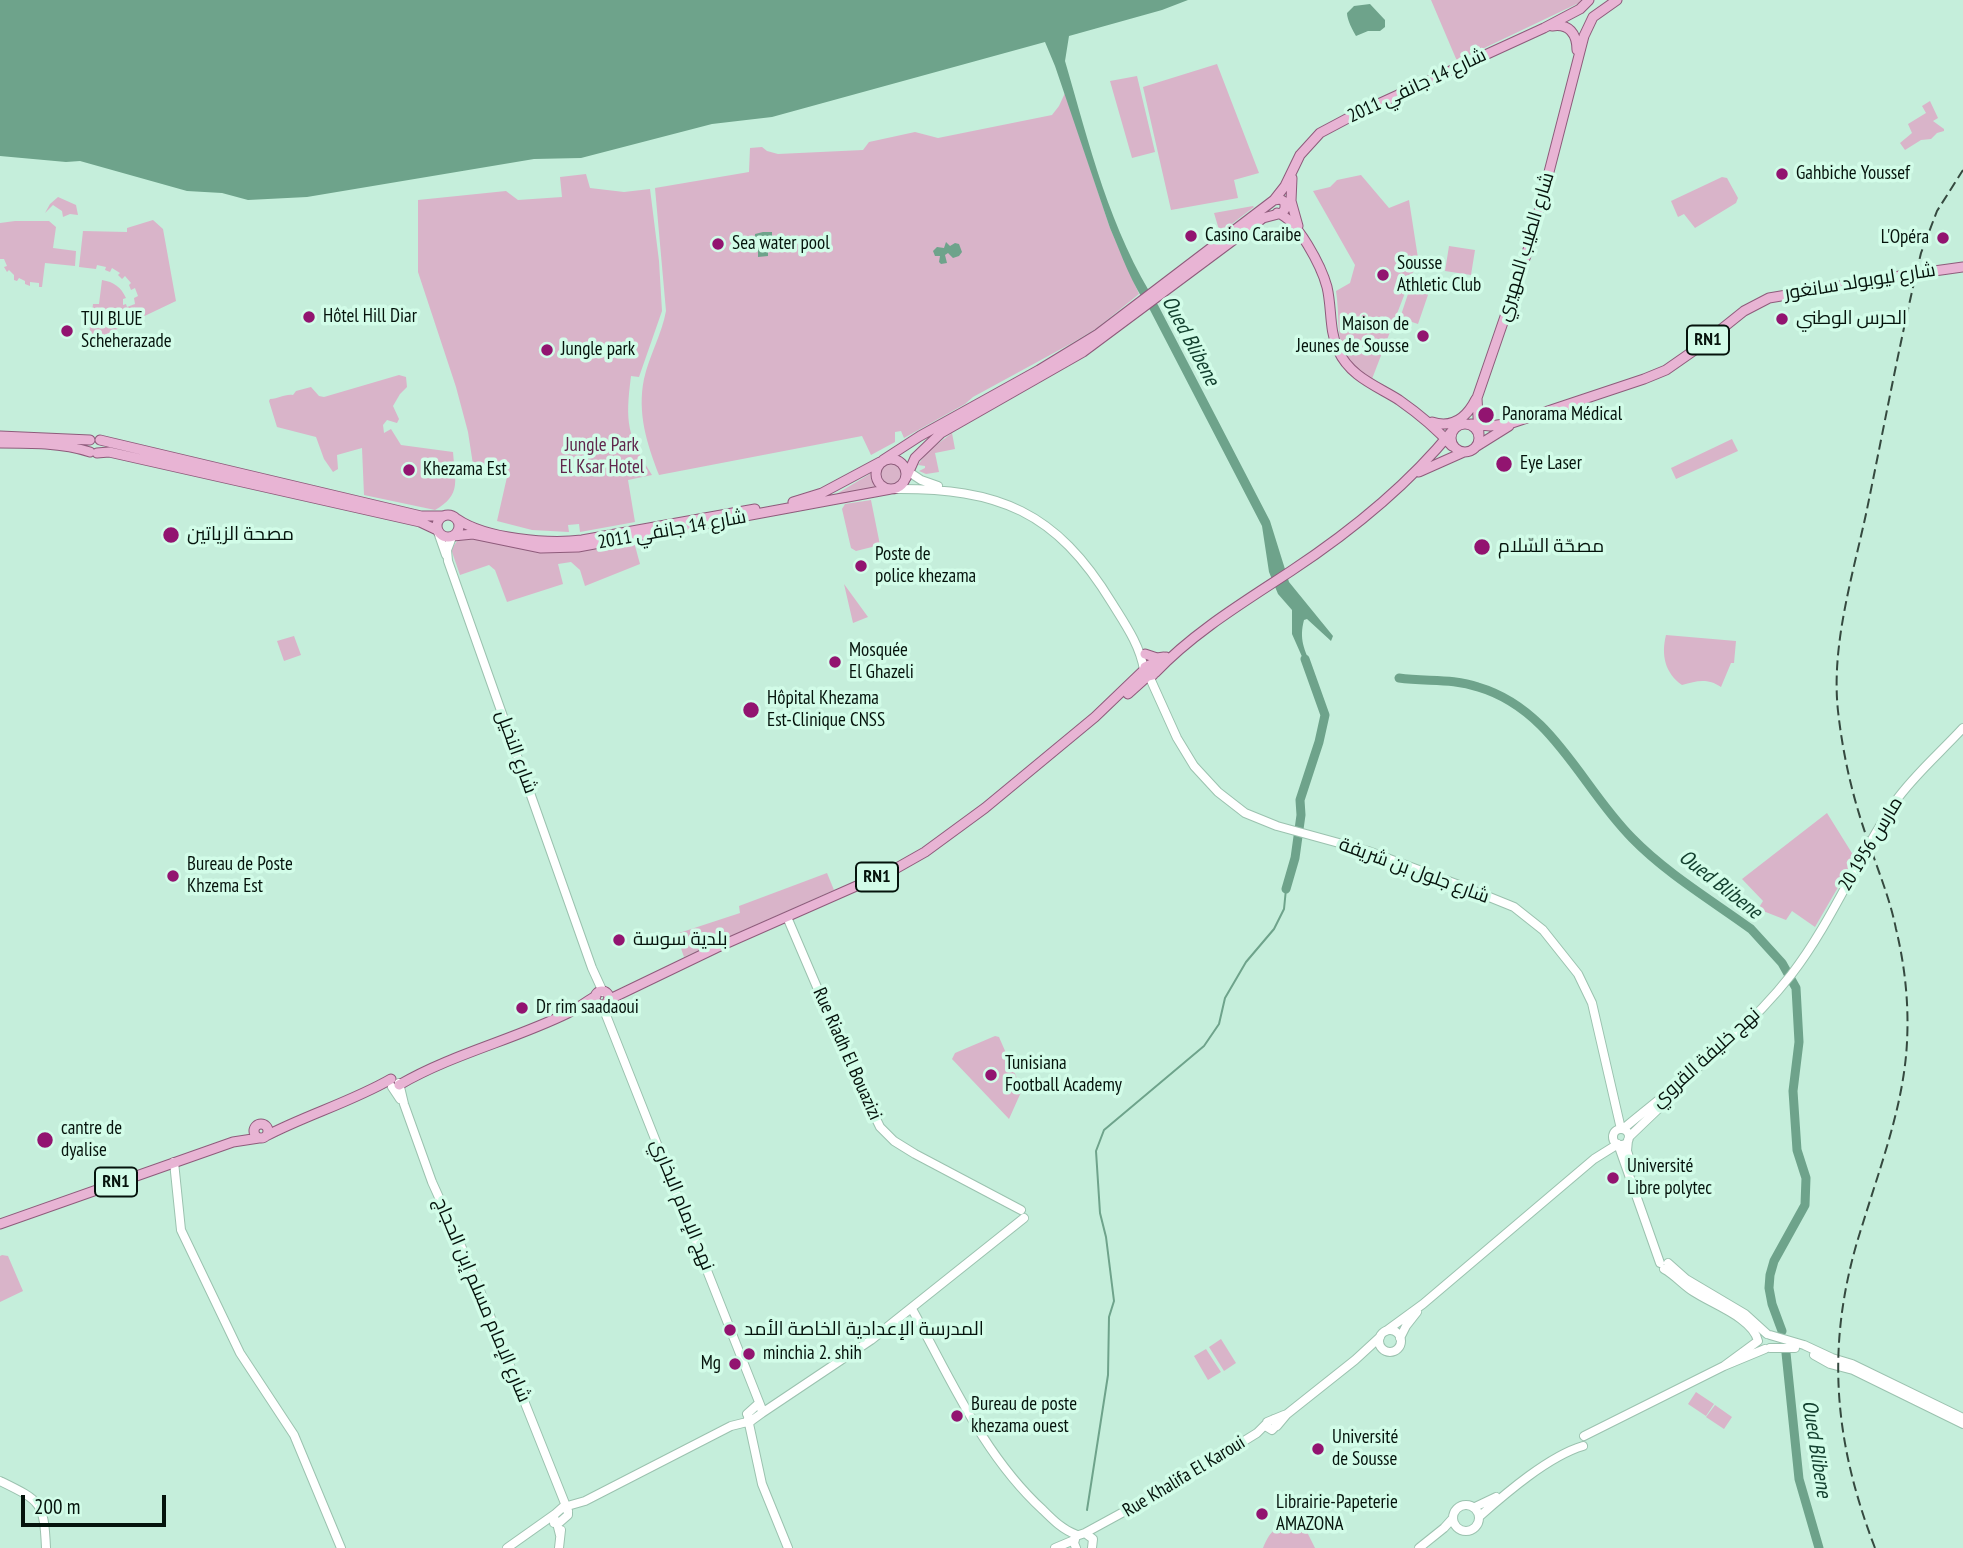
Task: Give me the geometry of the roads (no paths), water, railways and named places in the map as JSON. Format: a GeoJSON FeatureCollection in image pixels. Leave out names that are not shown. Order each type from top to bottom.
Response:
{"type":"FeatureCollection","features":[{"type":"Feature","properties":{"kind":"main road","name":"شارع الطيب المهيري"},"geometry":{"type":"LineString","coordinates":[[1476,428],[1477,398],[1535,228],[1577,59],[1593,17],[1617,0]]}},
{"type":"Feature","properties":{"kind":"main road","name":"شارع 14 جانفي 2011"},"geometry":{"type":"LineString","coordinates":[[1154,295],[1274,200],[1300,155],[1314,138],[1339,122],[1544,27],[1588,1]]}},
{"type":"Feature","properties":{"kind":"main road"},"geometry":{"type":"LineString","coordinates":[[1544,27],[1561,25],[1570,29],[1577,41],[1577,59]]}},
{"type":"Feature","properties":{"kind":"main road"},"geometry":{"type":"LineString","coordinates":[[1295,166],[1290,187],[1291,201],[1300,232],[1326,282],[1331,307],[1332,334],[1346,365],[1426,419],[1450,438],[1458,451],[1470,450],[1476,428]]}},
{"type":"Feature","properties":{"kind":"main road"},"geometry":{"type":"LineString","coordinates":[[892,489],[901,485],[921,451],[941,433],[1083,352],[1143,303],[1263,218],[1284,211],[1286,204],[1282,199],[1274,200]]}},
{"type":"Feature","properties":{"kind":"main road"},"geometry":{"type":"LineString","coordinates":[[1278,213],[1286,216],[1300,232]]}},
{"type":"Feature","properties":{"kind":"main road","name":"شارع ليوبولد سانغور"},"geometry":{"type":"LineString","coordinates":[[1476,428],[1513,423],[1644,379],[1666,369],[1744,312],[1769,298],[1963,264]]}},
{"type":"Feature","properties":{"kind":"main road","name":"شارع 14 جانفي 2011"},"geometry":{"type":"LineString","coordinates":[[89,440],[100,440],[421,516],[449,514],[475,527],[530,540],[582,540],[794,502],[822,493],[1078,347],[1143,303]]}},
{"type":"Feature","properties":{"kind":"main road"},"geometry":{"type":"LineString","coordinates":[[1426,419],[1440,425],[1454,423],[1468,414],[1477,398]]}},
{"type":"Feature","properties":{"kind":"main road","name":"شارع ليوبولد سانغور"},"geometry":{"type":"LineString","coordinates":[[1470,450],[1513,423]]}},
{"type":"Feature","properties":{"kind":"main road","name":"RN1"},"geometry":{"type":"LineString","coordinates":[[1149,671],[1228,612],[1328,544],[1406,481],[1450,438],[1460,424],[1476,428]]}},
{"type":"Feature","properties":{"kind":"main road"},"geometry":{"type":"LineString","coordinates":[[0,436],[89,440],[87,447],[94,453],[102,448],[100,440]]}},
{"type":"Feature","properties":{"kind":"main road","name":"شارع 14 جانفي 2011"},"geometry":{"type":"LineString","coordinates":[[0,443],[44,444],[94,453],[109,452],[419,522],[444,537],[473,534],[541,548],[578,547],[892,489]]}},
{"type":"Feature","properties":{"kind":"main road","name":"RN1"},"geometry":{"type":"LineString","coordinates":[[1406,481],[1429,466],[1470,450]]}},
{"type":"Feature","properties":{"kind":"main road"},"geometry":{"type":"LineString","coordinates":[[947,490],[892,489],[881,486],[877,482],[875,472],[881,461],[897,460],[907,473],[926,483],[1016,507],[1045,525],[1065,542],[1093,573],[1145,654],[1149,671]]}},
{"type":"Feature","properties":{"kind":"main road"},"geometry":{"type":"LineString","coordinates":[[442,516],[437,522],[438,531],[448,561]]}},
{"type":"Feature","properties":{"kind":"main road"},"geometry":{"type":"LineString","coordinates":[[453,536],[459,529],[457,519]]}},
{"type":"Feature","properties":{"kind":"main road","name":"شارع النخيل"},"geometry":{"type":"LineString","coordinates":[[453,536],[447,550],[448,561],[602,998]]}},
{"type":"Feature","properties":{"kind":"main road"},"geometry":{"type":"LineString","coordinates":[[1133,638],[1149,671]]}},
{"type":"Feature","properties":{"kind":"main road","name":"RN1"},"geometry":{"type":"LineString","coordinates":[[0,1224],[290,1123],[396,1083],[630,989],[895,869],[925,852],[985,808],[1169,654],[1185,646]]}},
{"type":"Feature","properties":{"kind":"main road"},"geometry":{"type":"LineString","coordinates":[[1145,654],[1157,658],[1169,654]]}},
{"type":"Feature","properties":{"kind":"main road","name":"شارع جلول بن شريفة"},"geometry":{"type":"LineString","coordinates":[[1149,671],[1177,738],[1204,779],[1245,813],[1303,834],[1368,851],[1418,869],[1514,907],[1532,920],[1569,961],[1584,987],[1597,1022],[1620,1115],[1618,1131]]}},
{"type":"Feature","properties":{"kind":"main road","name":"20 مارس 1956"},"geometry":{"type":"LineString","coordinates":[[1795,974],[1868,843],[1895,802],[1963,728]]}},
{"type":"Feature","properties":{"kind":"main road","name":"20 مارس 1956"},"geometry":{"type":"LineString","coordinates":[[1795,974],[1899,805],[1963,735]]}},
{"type":"Feature","properties":{"kind":"main road","name":"Rue Riadh El Bouazizi"},"geometry":{"type":"LineString","coordinates":[[787,917],[852,1069],[880,1127],[894,1141],[915,1154],[1018,1212],[1007,1230],[912,1309]]}},
{"type":"Feature","properties":{"kind":"main road"},"geometry":{"type":"LineString","coordinates":[[1786,985],[1795,974]]}},
{"type":"Feature","properties":{"kind":"main road","name":"نهج خليفة القروي"},"geometry":{"type":"LineString","coordinates":[[1594,1159],[1618,1131],[1727,1042],[1786,985]]}},
{"type":"Feature","properties":{"kind":"main road","name":"نهج خليفة القروي"},"geometry":{"type":"LineString","coordinates":[[1628,1138],[1764,1014],[1786,985]]}},
{"type":"Feature","properties":{"kind":"main road","name":"نهج الإمام البخاري"},"geometry":{"type":"LineString","coordinates":[[602,998],[675,1191],[741,1351],[753,1390],[754,1414]]}},
{"type":"Feature","properties":{"kind":"main road","name":"شارع اﻹمام مسلم إبن الحجاج"},"geometry":{"type":"LineString","coordinates":[[396,1083],[432,1182],[471,1268],[562,1495],[559,1548]]}},
{"type":"Feature","properties":{"kind":"main road","name":"شارع جلول بن شريفة"},"geometry":{"type":"LineString","coordinates":[[1616,1100],[1618,1131]]}},
{"type":"Feature","properties":{"kind":"main road"},"geometry":{"type":"LineString","coordinates":[[1620,1115],[1634,1120]]}},
{"type":"Feature","properties":{"kind":"main road"},"geometry":{"type":"LineString","coordinates":[[1767,1349],[1759,1345],[1754,1330],[1744,1321],[1691,1290],[1665,1264],[1614,1139],[1618,1131],[1627,1132],[1627,1151],[1665,1264],[1693,1285],[1745,1314],[1773,1342],[1767,1349]]}},
{"type":"Feature","properties":{"kind":"main road"},"geometry":{"type":"LineString","coordinates":[[1401,1338],[1396,1332],[1383,1334],[1379,1344],[1388,1352],[1396,1350],[1400,1345],[1406,1326],[1423,1304],[1594,1159],[1618,1144],[1624,1144],[1628,1138]]}},
{"type":"Feature","properties":{"kind":"main road"},"geometry":{"type":"LineString","coordinates":[[1605,1153],[1625,1161]]}},
{"type":"Feature","properties":{"kind":"main road"},"geometry":{"type":"LineString","coordinates":[[172,1163],[180,1224],[187,1243],[240,1353],[294,1434],[341,1548]]}},
{"type":"Feature","properties":{"kind":"main road","name":"Rue Khalifa El Karoui"},"geometry":{"type":"LineString","coordinates":[[1055,1548],[1111,1520],[1272,1425],[1423,1304]]}},
{"type":"Feature","properties":{"kind":"main road"},"geometry":{"type":"LineString","coordinates":[[507,1548],[562,1513],[774,1403],[829,1370],[912,1309],[987,1447],[1033,1502],[1077,1539],[1091,1536],[1093,1545]]}},
{"type":"Feature","properties":{"kind":"main road"},"geometry":{"type":"LineString","coordinates":[[1744,1321],[1750,1339],[1744,1352]]}},
{"type":"Feature","properties":{"kind":"main road"},"geometry":{"type":"LineString","coordinates":[[1724,1366],[1762,1335],[1768,1335],[1804,1345],[1963,1418]]}},
{"type":"Feature","properties":{"kind":"main road"},"geometry":{"type":"LineString","coordinates":[[1475,1507],[1503,1494],[1604,1427],[1724,1366],[1767,1349],[1786,1346],[1797,1348],[1879,1380],[1963,1424]]}},
{"type":"Feature","properties":{"kind":"main road","name":"Rue Khalifa El Karoui"},"geometry":{"type":"LineString","coordinates":[[1354,1360],[1383,1350]]}},
{"type":"Feature","properties":{"kind":"main road"},"geometry":{"type":"LineString","coordinates":[[754,1414],[762,1484],[788,1548]]}},
{"type":"Feature","properties":{"kind":"main road"},"geometry":{"type":"LineString","coordinates":[[0,1482],[32,1498],[40,1506],[44,1517],[46,1548]]}},
{"type":"Feature","properties":{"kind":"main road"},"geometry":{"type":"LineString","coordinates":[[1453,1518],[1458,1528],[1465,1531],[1473,1529],[1480,1516],[1503,1494]]}},
{"type":"Feature","properties":{"kind":"main road"},"geometry":{"type":"LineString","coordinates":[[1420,1547],[1453,1518],[1455,1511],[1461,1506],[1468,1504],[1475,1507],[1480,1516]]}},
{"type":"Feature","properties":{"kind":"main road","name":"Rue Khalifa El Karoui"},"geometry":{"type":"LineString","coordinates":[[1093,1545],[1111,1520]]}},
{"type":"Feature","properties":{"kind":"main road"},"geometry":{"type":"LineString","coordinates":[[1420,1547],[1458,1528]]}},
{"type":"Feature","properties":{"kind":"waterway"},"geometry":{"type":"LineString","coordinates":[[1286,889],[1295,858],[1301,815],[1300,800],[1325,715],[1305,659]]}},
{"type":"Feature","properties":{"kind":"waterway","name":"Oued Blibene"},"geometry":{"type":"LineString","coordinates":[[1399,678],[1468,684],[1504,698],[1527,713],[1564,752],[1614,818],[1645,851],[1674,875],[1751,929],[1782,963],[1796,988],[1799,1042],[1793,1091],[1797,1150],[1806,1178],[1805,1205],[1774,1261],[1770,1275],[1772,1304],[1782,1331]]}},
{"type":"Feature","properties":{"kind":"waterway"},"geometry":{"type":"LineString","coordinates":[[1087,1510],[1108,1375],[1109,1317],[1114,1301],[1106,1237],[1100,1213],[1096,1151],[1104,1130],[1204,1046],[1219,1024],[1225,998],[1246,962],[1274,929],[1284,909],[1286,889]]}},
{"type":"Feature","properties":{"kind":"waterway","name":"Oued Blibene"},"geometry":{"type":"LineString","coordinates":[[1786,1353],[1799,1479],[1819,1548]]}},
{"type":"Feature","properties":{"kind":"railway"},"geometry":{"type":"LineString","coordinates":[[1875,1548],[1861,1507],[1842,1426],[1839,1347],[1851,1265],[1891,1134],[1901,1088],[1907,1042],[1907,1014],[1904,971],[1893,918],[1858,809],[1846,761],[1838,711],[1837,662],[1849,587],[1921,253],[1937,211],[1963,170]]}},
{"type":"Feature","properties":{"kind":"place","name":"Gahbiche Youssef"},"geometry":{"type":"Point","coordinates":[1782,174]}},
{"type":"Feature","properties":{"kind":"place","name":"Casino Caraibe"},"geometry":{"type":"Point","coordinates":[1191,236]}},
{"type":"Feature","properties":{"kind":"place","name":"L'Opéra"},"geometry":{"type":"Point","coordinates":[1943,238]}},
{"type":"Feature","properties":{"kind":"place","name":"Sea water pool"},"geometry":{"type":"Point","coordinates":[718,244]}},
{"type":"Feature","properties":{"kind":"place","name":"Sousse Athletic Club"},"geometry":{"type":"Point","coordinates":[1383,275]}},
{"type":"Feature","properties":{"kind":"place","name":"Hôtel Hill Diar"},"geometry":{"type":"Point","coordinates":[309,317]}},
{"type":"Feature","properties":{"kind":"place","name":"الحرس الوطني"},"geometry":{"type":"Point","coordinates":[1782,319]}},
{"type":"Feature","properties":{"kind":"place","name":"TUI BLUE Scheherazade"},"geometry":{"type":"Point","coordinates":[67,331]}},
{"type":"Feature","properties":{"kind":"place","name":"Maison de Jeunes de Sousse"},"geometry":{"type":"Point","coordinates":[1423,336]}},
{"type":"Feature","properties":{"kind":"place","name":"Jungle park"},"geometry":{"type":"Point","coordinates":[547,350]}},
{"type":"Feature","properties":{"kind":"place","name":"Panorama Médical"},"geometry":{"type":"Point","coordinates":[1486,415]}},
{"type":"Feature","properties":{"kind":"place","name":"Eye Laser"},"geometry":{"type":"Point","coordinates":[1504,464]}},
{"type":"Feature","properties":{"kind":"place","name":"Khezama Est"},"geometry":{"type":"Point","coordinates":[409,470]}},
{"type":"Feature","properties":{"kind":"place","name":"مصحة الزياتين"},"geometry":{"type":"Point","coordinates":[171,535]}},
{"type":"Feature","properties":{"kind":"place","name":"مصحّة السّلام"},"geometry":{"type":"Point","coordinates":[1482,547]}},
{"type":"Feature","properties":{"kind":"place","name":"Poste de police khezama"},"geometry":{"type":"Point","coordinates":[861,566]}},
{"type":"Feature","properties":{"kind":"place","name":"Mosquée El Ghazeli"},"geometry":{"type":"Point","coordinates":[835,662]}},
{"type":"Feature","properties":{"kind":"place","name":"Hôpital Khezama Est-Clinique CNSS"},"geometry":{"type":"Point","coordinates":[751,710]}},
{"type":"Feature","properties":{"kind":"place","name":"Bureau de Poste Khzema Est"},"geometry":{"type":"Point","coordinates":[173,876]}},
{"type":"Feature","properties":{"kind":"place","name":"بلدية سوسة"},"geometry":{"type":"Point","coordinates":[619,940]}},
{"type":"Feature","properties":{"kind":"place","name":"Dr rim saadaoui"},"geometry":{"type":"Point","coordinates":[522,1008]}},
{"type":"Feature","properties":{"kind":"place","name":"Tunisiana Football Academy"},"geometry":{"type":"Point","coordinates":[991,1075]}},
{"type":"Feature","properties":{"kind":"place","name":"cantre de dyalise"},"geometry":{"type":"Point","coordinates":[45,1140]}},
{"type":"Feature","properties":{"kind":"place","name":"Université Libre polytec"},"geometry":{"type":"Point","coordinates":[1613,1178]}},
{"type":"Feature","properties":{"kind":"place","name":"المدرسة الإعدادية الخاصة الأمد"},"geometry":{"type":"Point","coordinates":[730,1330]}},
{"type":"Feature","properties":{"kind":"place","name":"minchia 2. shih"},"geometry":{"type":"Point","coordinates":[749,1354]}},
{"type":"Feature","properties":{"kind":"place","name":"Mg"},"geometry":{"type":"Point","coordinates":[735,1364]}},
{"type":"Feature","properties":{"kind":"place","name":"Bureau de poste khezama ouest"},"geometry":{"type":"Point","coordinates":[957,1416]}},
{"type":"Feature","properties":{"kind":"place","name":"Université de Sousse"},"geometry":{"type":"Point","coordinates":[1318,1449]}},
{"type":"Feature","properties":{"kind":"place","name":"Librairie-Papeterie AMAZONA"},"geometry":{"type":"Point","coordinates":[1262,1514]}},
{"type":"Feature","properties":{"kind":"park label","name":"Jungle Park El Ksar Hotel"},"geometry":{"type":"Point","coordinates":[602,457]}}]}
